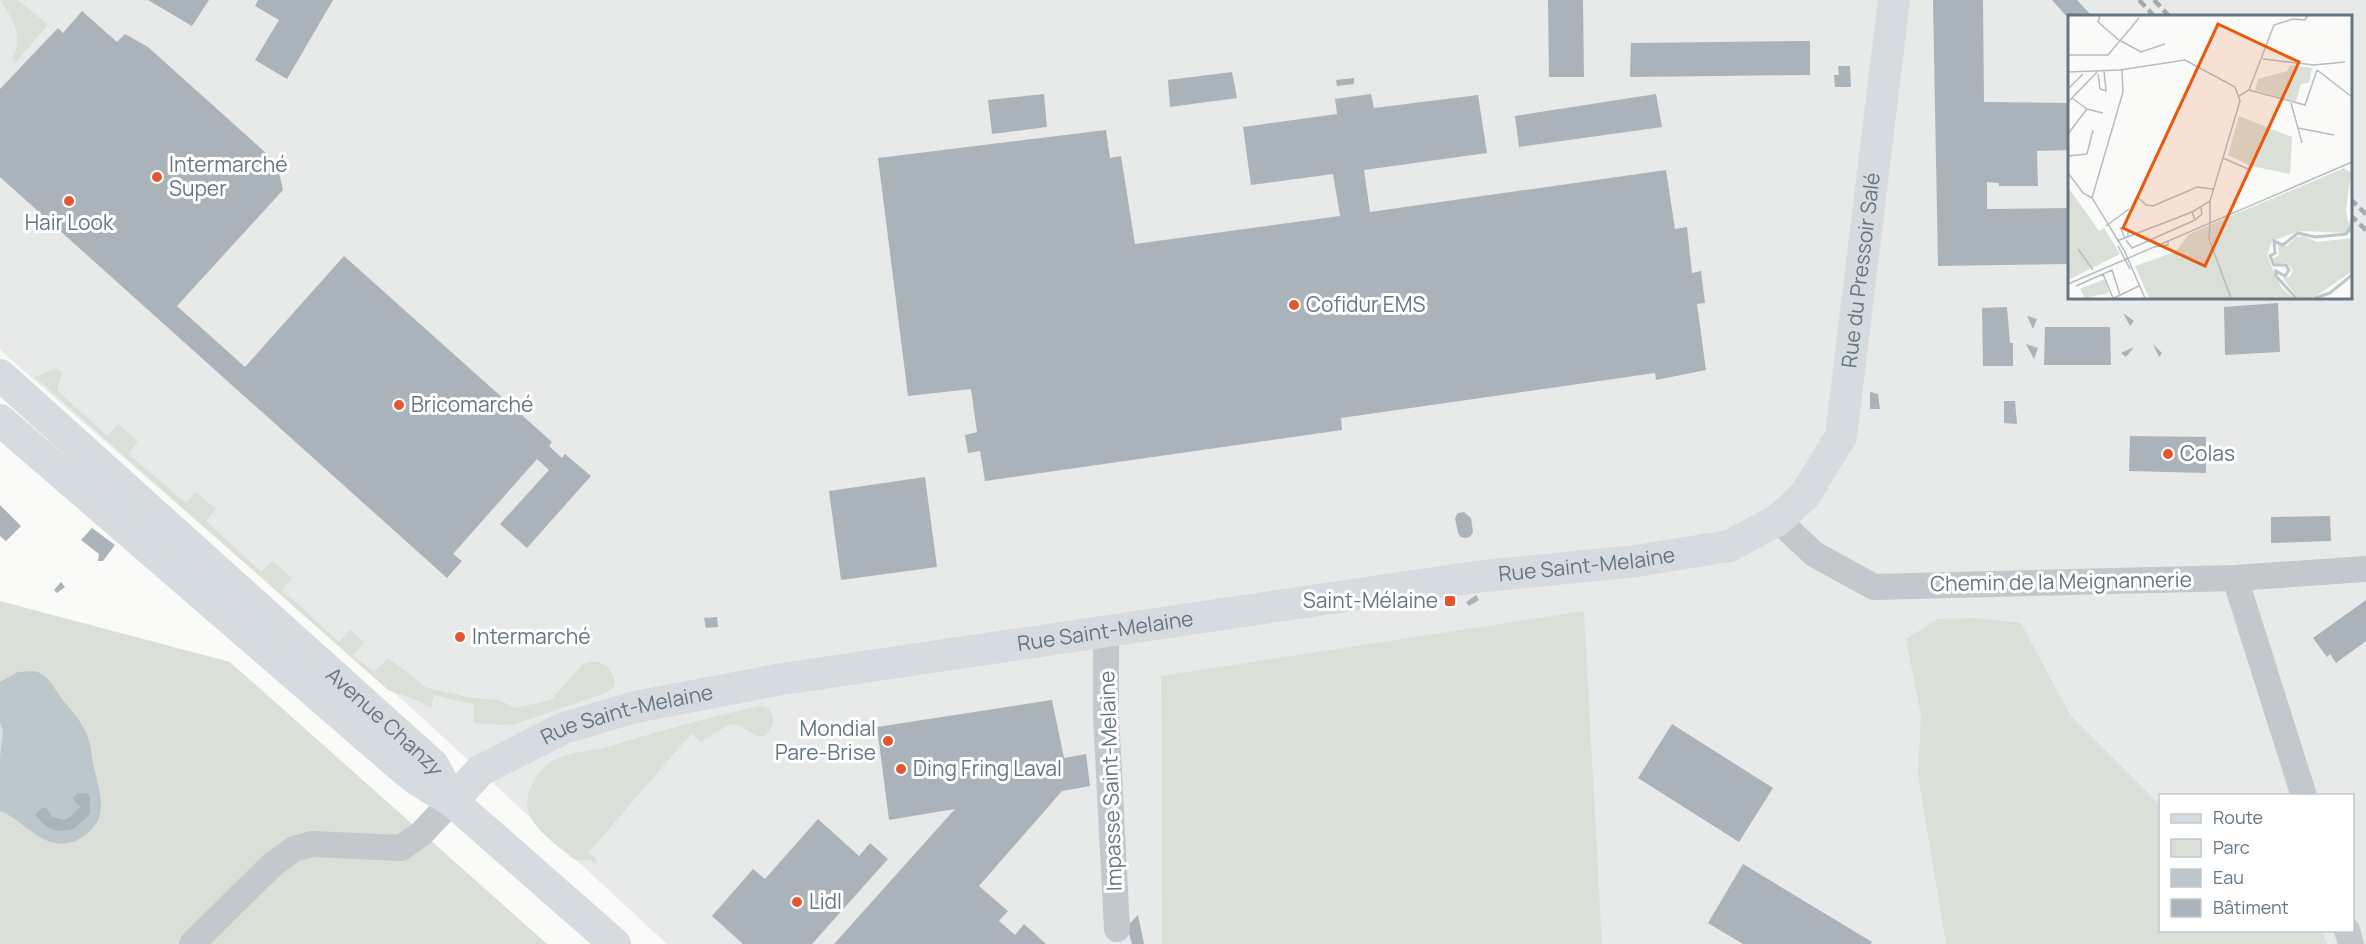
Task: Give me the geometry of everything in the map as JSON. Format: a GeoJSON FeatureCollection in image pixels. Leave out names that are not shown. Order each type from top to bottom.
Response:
{"type":"FeatureCollection","features":[{"type":"Feature","properties":{"kind":"main road","name":"Rue du Pressoir Salé"},"geometry":{"type":"LineString","coordinates":[[1778,520],[1805,495],[1840,436],[1894,0]]}},
{"type":"Feature","properties":{"kind":"main road","name":"Avenue Chanzy"},"geometry":{"type":"LineString","coordinates":[[0,375],[433,765],[452,801]]}},
{"type":"Feature","properties":{"kind":"main road","name":"Avenue Chanzy"},"geometry":{"type":"LineString","coordinates":[[0,420],[413,777],[452,801]]}},
{"type":"Feature","properties":{"kind":"main road","name":"Rue Saint-Melaine"},"geometry":{"type":"LineString","coordinates":[[452,801],[481,770],[523,748],[574,724],[635,707],[803,676],[1475,577],[1636,561],[1729,546],[1778,520]]}},
{"type":"Feature","properties":{"kind":"main road"},"geometry":{"type":"LineString","coordinates":[[452,801],[615,944]]}},
{"type":"Feature","properties":{"kind":"street","name":"Chemin de la Meignannerie"},"geometry":{"type":"LineString","coordinates":[[1778,520],[1814,554],[1874,587],[2235,578],[2366,569]]}},
{"type":"Feature","properties":{"kind":"street"},"geometry":{"type":"LineString","coordinates":[[2235,578],[2304,794]]}},
{"type":"Feature","properties":{"kind":"street","name":"Impasse Saint-Melaine"},"geometry":{"type":"LineString","coordinates":[[1106,633],[1106,716],[1117,929]]}},
{"type":"Feature","properties":{"kind":"street"},"geometry":{"type":"LineString","coordinates":[[192,944],[272,865],[294,849],[312,844],[401,848],[421,834],[452,801]]}},
{"type":"Feature","properties":{"kind":"shaded area"},"geometry":{"type":"Polygon","coordinates":[[[0,0],[2366,0],[2366,944],[667,944],[416,712],[0,350],[0,0]]]}},
{"type":"Feature","properties":{"kind":"green space"},"geometry":{"type":"Polygon","coordinates":[[[0,0],[18,0],[48,25],[16,62],[12,58],[16,50],[17,35],[0,0]]]}},
{"type":"Feature","properties":{"kind":"green space"},"geometry":{"type":"Polygon","coordinates":[[[56,368],[62,373],[57,390],[107,436],[118,424],[138,442],[128,454],[186,503],[196,492],[216,509],[206,521],[261,572],[273,561],[292,578],[282,590],[339,642],[350,630],[364,642],[353,655],[374,672],[388,658],[427,688],[473,698],[499,700],[516,708],[551,700],[583,664],[589,662],[605,665],[612,673],[615,685],[608,692],[515,724],[502,725],[474,723],[473,704],[434,695],[431,708],[417,700],[388,690],[35,377],[56,368]]]}},
{"type":"Feature","properties":{"kind":"green space"},"geometry":{"type":"Polygon","coordinates":[[[0,601],[230,662],[547,944],[0,944],[0,601]]]}},
{"type":"Feature","properties":{"kind":"green space"},"geometry":{"type":"Polygon","coordinates":[[[1584,611],[1602,944],[1162,944],[1161,676],[1584,611]]]}},
{"type":"Feature","properties":{"kind":"green space"},"geometry":{"type":"Polygon","coordinates":[[[1976,618],[2021,623],[2070,715],[2159,804],[2159,932],[2322,932],[2327,944],[1946,944],[1918,774],[1921,715],[1906,639],[1938,619],[1976,618]]]}},
{"type":"Feature","properties":{"kind":"green space"},"geometry":{"type":"Polygon","coordinates":[[[760,706],[769,709],[773,719],[772,726],[764,736],[759,736],[733,724],[701,742],[691,734],[589,852],[597,860],[595,863],[590,860],[575,860],[545,835],[532,820],[527,802],[532,784],[548,764],[560,758],[760,706]]]}},
{"type":"Feature","properties":{"kind":"water"},"geometry":{"type":"Polygon","coordinates":[[[35,671],[49,681],[84,728],[89,740],[100,793],[101,811],[93,828],[82,837],[67,843],[47,841],[0,811],[0,757],[3,732],[0,722],[0,682],[18,672],[35,671]]]}},
{"type":"Feature","properties":{"kind":"building"},"geometry":{"type":"Polygon","coordinates":[[[148,0],[209,0],[192,26],[148,0]]]}},
{"type":"Feature","properties":{"kind":"building"},"geometry":{"type":"Polygon","coordinates":[[[258,0],[333,0],[287,79],[255,60],[279,20],[255,6],[258,0]]]}},
{"type":"Feature","properties":{"kind":"building"},"geometry":{"type":"Polygon","coordinates":[[[1548,0],[1583,0],[1584,77],[1549,77],[1548,0]]]}},
{"type":"Feature","properties":{"kind":"building"},"geometry":{"type":"Polygon","coordinates":[[[1933,0],[1983,0],[1984,102],[2068,103],[2068,150],[2037,151],[2038,186],[1999,186],[1999,183],[1987,182],[1987,209],[2068,208],[2068,264],[1938,266],[1933,0]]]}},
{"type":"Feature","properties":{"kind":"building"},"geometry":{"type":"Polygon","coordinates":[[[2052,0],[2077,0],[2091,15],[2068,15],[2068,18],[2052,0]]]}},
{"type":"Feature","properties":{"kind":"building"},"geometry":{"type":"Polygon","coordinates":[[[82,11],[117,42],[125,34],[148,47],[277,163],[283,190],[177,306],[245,367],[344,256],[552,442],[549,446],[562,458],[565,454],[591,476],[527,548],[500,524],[549,470],[537,459],[453,554],[462,561],[447,578],[0,177],[0,89],[58,28],[63,33],[82,11]]]}},
{"type":"Feature","properties":{"kind":"building"},"geometry":{"type":"Polygon","coordinates":[[[1810,41],[1810,75],[1630,77],[1631,43],[1810,41]]]}},
{"type":"Feature","properties":{"kind":"building"},"geometry":{"type":"Polygon","coordinates":[[[1838,66],[1850,66],[1851,87],[1835,87],[1834,75],[1839,75],[1838,66]]]}},
{"type":"Feature","properties":{"kind":"building"},"geometry":{"type":"Polygon","coordinates":[[[1232,72],[1237,98],[1170,107],[1168,80],[1232,72]]]}},
{"type":"Feature","properties":{"kind":"building"},"geometry":{"type":"Polygon","coordinates":[[[1354,78],[1354,84],[1337,86],[1336,80],[1354,78]]]}},
{"type":"Feature","properties":{"kind":"building"},"geometry":{"type":"Polygon","coordinates":[[[1044,94],[1047,127],[992,134],[988,100],[1044,94]]]}},
{"type":"Feature","properties":{"kind":"building","name":"Cofidur EMS"},"geometry":{"type":"Polygon","coordinates":[[[1371,94],[1374,108],[1478,95],[1487,153],[1364,170],[1370,212],[1666,170],[1675,229],[1687,227],[1692,273],[1701,271],[1705,303],[1697,304],[1706,370],[1656,380],[1655,373],[1341,418],[1342,430],[985,481],[980,451],[968,453],[965,435],[977,432],[971,389],[908,396],[878,158],[1106,130],[1110,158],[1121,156],[1135,244],[1340,216],[1333,174],[1251,185],[1243,127],[1337,114],[1335,99],[1371,94]]]}},
{"type":"Feature","properties":{"kind":"building"},"geometry":{"type":"Polygon","coordinates":[[[1656,94],[1662,127],[1519,147],[1515,116],[1656,94]]]}},
{"type":"Feature","properties":{"kind":"building"},"geometry":{"type":"Polygon","coordinates":[[[2278,303],[2280,352],[2225,355],[2224,307],[2278,303]]]}},
{"type":"Feature","properties":{"kind":"building"},"geometry":{"type":"Polygon","coordinates":[[[2007,307],[2010,343],[2013,343],[2013,366],[1983,366],[1982,308],[2007,307]]]}},
{"type":"Feature","properties":{"kind":"building"},"geometry":{"type":"Polygon","coordinates":[[[2123,313],[2134,321],[2130,326],[2123,313]]]}},
{"type":"Feature","properties":{"kind":"building"},"geometry":{"type":"Polygon","coordinates":[[[2027,316],[2037,319],[2033,329],[2027,316]]]}},
{"type":"Feature","properties":{"kind":"building"},"geometry":{"type":"Polygon","coordinates":[[[2045,327],[2110,327],[2111,365],[2044,365],[2045,327]]]}},
{"type":"Feature","properties":{"kind":"building"},"geometry":{"type":"Polygon","coordinates":[[[2026,344],[2038,348],[2034,359],[2026,344]]]}},
{"type":"Feature","properties":{"kind":"building"},"geometry":{"type":"Polygon","coordinates":[[[2153,344],[2162,353],[2159,357],[2153,344]]]}},
{"type":"Feature","properties":{"kind":"building"},"geometry":{"type":"Polygon","coordinates":[[[2134,347],[2126,357],[2121,353],[2134,347]]]}},
{"type":"Feature","properties":{"kind":"building"},"geometry":{"type":"Polygon","coordinates":[[[1870,392],[1878,394],[1880,409],[1870,409],[1870,392]]]}},
{"type":"Feature","properties":{"kind":"building"},"geometry":{"type":"Polygon","coordinates":[[[2004,401],[2015,401],[2017,424],[2004,423],[2004,401]]]}},
{"type":"Feature","properties":{"kind":"building","name":"Colas"},"geometry":{"type":"Polygon","coordinates":[[[2130,436],[2206,437],[2206,473],[2129,471],[2130,436]]]}},
{"type":"Feature","properties":{"kind":"building"},"geometry":{"type":"Polygon","coordinates":[[[925,477],[937,567],[841,580],[829,491],[925,477]]]}},
{"type":"Feature","properties":{"kind":"building"},"geometry":{"type":"Polygon","coordinates":[[[0,505],[21,526],[6,541],[0,536],[0,505]]]}},
{"type":"Feature","properties":{"kind":"building"},"geometry":{"type":"Polygon","coordinates":[[[1464,512],[1471,518],[1473,532],[1470,537],[1465,538],[1458,533],[1455,518],[1458,513],[1464,512]]]}},
{"type":"Feature","properties":{"kind":"building"},"geometry":{"type":"Polygon","coordinates":[[[2330,516],[2331,541],[2271,543],[2271,517],[2330,516]]]}},
{"type":"Feature","properties":{"kind":"building"},"geometry":{"type":"Polygon","coordinates":[[[92,528],[115,545],[103,561],[98,561],[99,554],[81,540],[92,528]]]}},
{"type":"Feature","properties":{"kind":"building"},"geometry":{"type":"Polygon","coordinates":[[[61,582],[65,587],[57,593],[54,590],[61,582]]]}},
{"type":"Feature","properties":{"kind":"building"},"geometry":{"type":"Polygon","coordinates":[[[1476,595],[1479,600],[1469,606],[1466,602],[1476,595]]]}},
{"type":"Feature","properties":{"kind":"building"},"geometry":{"type":"Polygon","coordinates":[[[2366,600],[2366,641],[2336,663],[2330,654],[2327,657],[2313,638],[2366,600]]]}},
{"type":"Feature","properties":{"kind":"building"},"geometry":{"type":"Polygon","coordinates":[[[717,617],[718,627],[706,628],[704,618],[717,617]]]}},
{"type":"Feature","properties":{"kind":"building"},"geometry":{"type":"Polygon","coordinates":[[[1052,700],[1064,758],[1086,754],[1090,786],[1062,791],[979,886],[1008,911],[999,921],[1015,935],[1024,924],[1046,944],[834,944],[955,809],[889,820],[877,727],[1052,700]]]}},
{"type":"Feature","properties":{"kind":"building"},"geometry":{"type":"Polygon","coordinates":[[[1672,724],[1773,788],[1739,842],[1638,778],[1672,724]]]}},
{"type":"Feature","properties":{"kind":"building"},"geometry":{"type":"Polygon","coordinates":[[[78,793],[86,793],[90,796],[90,814],[74,829],[60,831],[51,829],[35,814],[42,808],[47,808],[52,817],[64,820],[81,806],[78,806],[73,798],[78,793]]]}},
{"type":"Feature","properties":{"kind":"building","name":"Lidl"},"geometry":{"type":"Polygon","coordinates":[[[818,819],[859,856],[870,843],[888,859],[812,944],[743,944],[712,916],[753,869],[765,879],[818,819]]]}},
{"type":"Feature","properties":{"kind":"building"},"geometry":{"type":"Polygon","coordinates":[[[1743,864],[1872,942],[1871,944],[1743,944],[1708,923],[1743,864]]]}},
{"type":"Feature","properties":{"kind":"building"},"geometry":{"type":"Polygon","coordinates":[[[1138,915],[1144,944],[1132,944],[1127,926],[1138,915]]]}},
{"type":"Feature","properties":{"kind":"railway"},"geometry":{"type":"LineString","coordinates":[[2139,0],[2153,15]]}},
{"type":"Feature","properties":{"kind":"railway"},"geometry":{"type":"LineString","coordinates":[[2154,0],[2168,15]]}},
{"type":"Feature","properties":{"kind":"railway"},"geometry":{"type":"LineString","coordinates":[[2351,200],[2366,214]]}},
{"type":"Feature","properties":{"kind":"railway"},"geometry":{"type":"LineString","coordinates":[[2351,216],[2366,230]]}},
{"type":"Feature","properties":{"kind":"place","name":"Intermarché Super"},"geometry":{"type":"Point","coordinates":[157,177]}},
{"type":"Feature","properties":{"kind":"place","name":"Hair Look"},"geometry":{"type":"Point","coordinates":[69,201]}},
{"type":"Feature","properties":{"kind":"place","name":"Cofidur EMS"},"geometry":{"type":"Point","coordinates":[1294,305]}},
{"type":"Feature","properties":{"kind":"place","name":"Bricomarché"},"geometry":{"type":"Point","coordinates":[399,405]}},
{"type":"Feature","properties":{"kind":"place","name":"Colas"},"geometry":{"type":"Point","coordinates":[2168,454]}},
{"type":"Feature","properties":{"kind":"place","name":"Saint-Mélaine"},"geometry":{"type":"Point","coordinates":[1450,601]}},
{"type":"Feature","properties":{"kind":"place","name":"Intermarché"},"geometry":{"type":"Point","coordinates":[460,637]}},
{"type":"Feature","properties":{"kind":"place","name":"Mondial Pare-Brise"},"geometry":{"type":"Point","coordinates":[888,741]}},
{"type":"Feature","properties":{"kind":"place","name":"Ding Fring Laval"},"geometry":{"type":"Point","coordinates":[901,769]}},
{"type":"Feature","properties":{"kind":"place","name":"Lidl"},"geometry":{"type":"Point","coordinates":[797,902]}}]}
